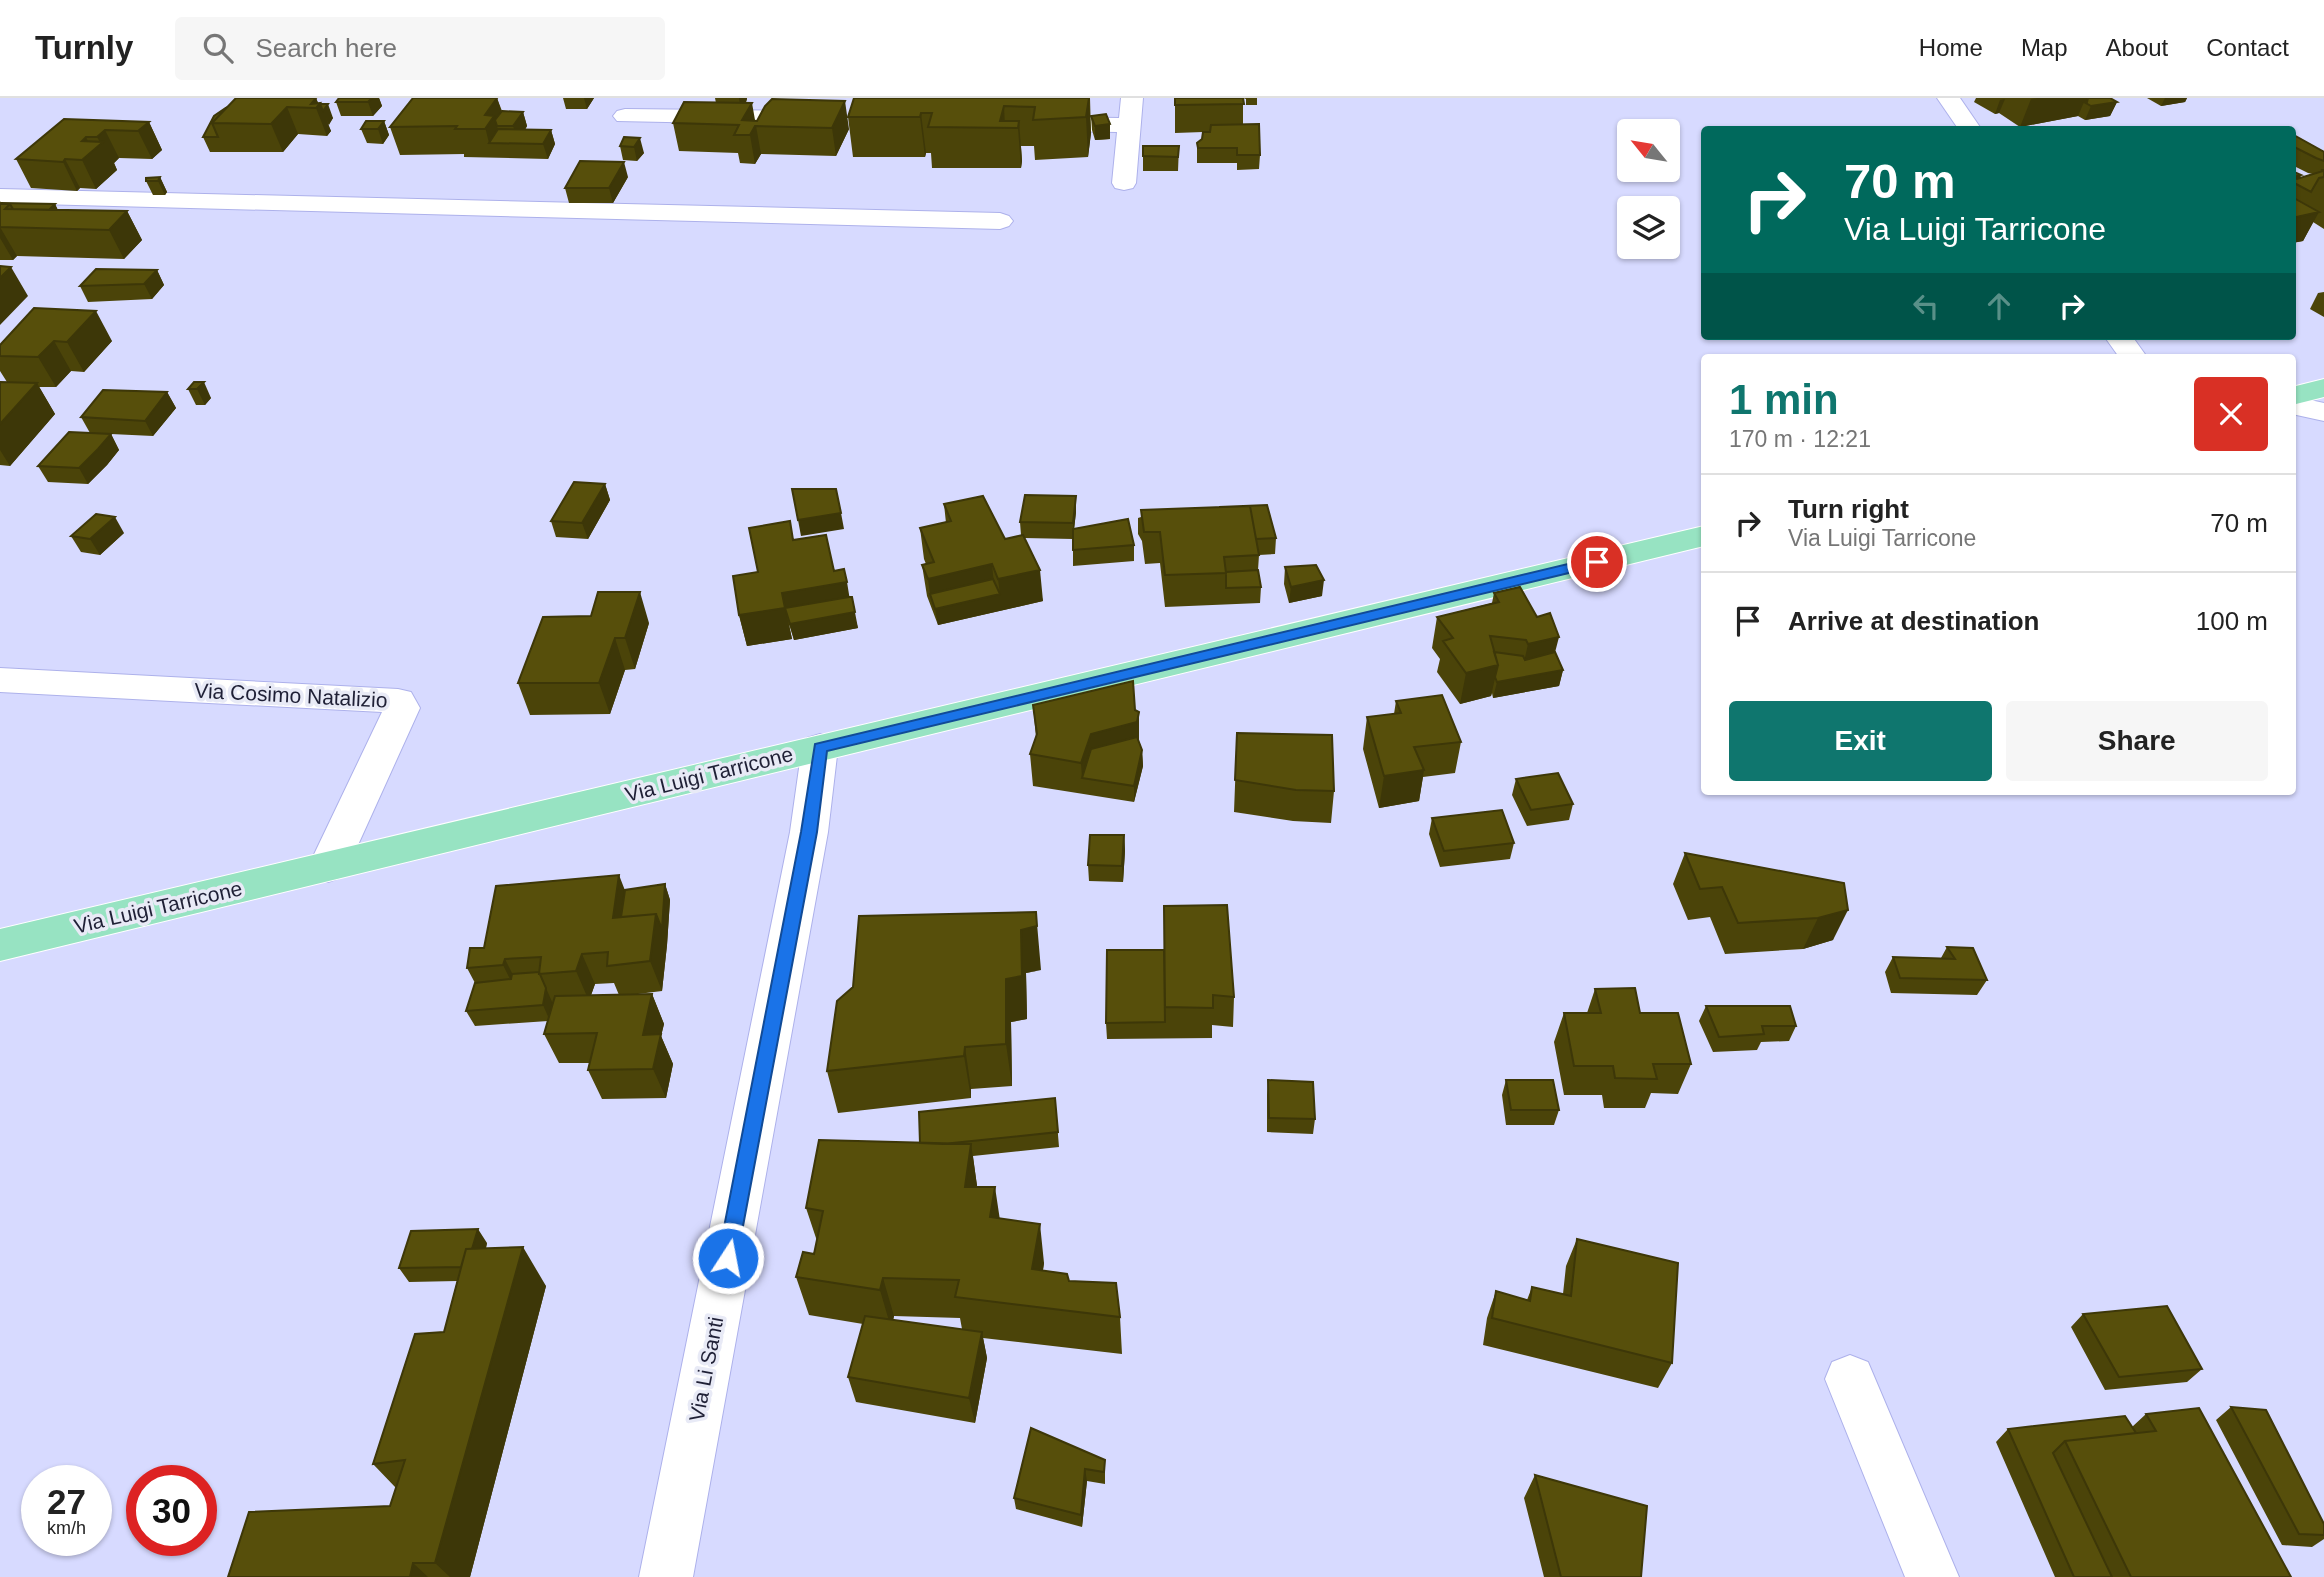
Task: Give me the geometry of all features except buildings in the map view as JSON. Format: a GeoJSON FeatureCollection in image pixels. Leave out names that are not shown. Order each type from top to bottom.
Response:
{"type":"FeatureCollection","features":[{"type":"Feature","properties":{"kind":"main road"},"geometry":{"type":"LineString","coordinates":[[2296,395],[2324,388]]}},
{"type":"Feature","properties":{"kind":"main road","name":"Via Luigi Tarricone"},"geometry":{"type":"LineString","coordinates":[[0,945],[1701,537]]}},
{"type":"Feature","properties":{"kind":"street"},"geometry":{"type":"LineString","coordinates":[[1124,183],[1132,98]]}},
{"type":"Feature","properties":{"kind":"street"},"geometry":{"type":"LineString","coordinates":[[1948,98],[1968,126]]}},
{"type":"Feature","properties":{"kind":"street"},"geometry":{"type":"LineString","coordinates":[[625,116],[708,107],[841,119]]}},
{"type":"Feature","properties":{"kind":"street"},"geometry":{"type":"LineString","coordinates":[[1033,123],[1129,125]]}},
{"type":"Feature","properties":{"kind":"street"},"geometry":{"type":"LineString","coordinates":[[0,196],[1000,220]]}},
{"type":"Feature","properties":{"kind":"street"},"geometry":{"type":"LineString","coordinates":[[2296,406],[2324,412]]}},
{"type":"Feature","properties":{"kind":"street","name":"Via Cosimo Natalizio"},"geometry":{"type":"LineString","coordinates":[[0,681],[398,701],[402,708],[328,867]]}},
{"type":"Feature","properties":{"kind":"street","name":"Via Li Santi"},"geometry":{"type":"LineString","coordinates":[[666,1577],[809,832],[820,747]]}},
{"type":"Feature","properties":{"kind":"street"},"geometry":{"type":"LineString","coordinates":[[1850,1379],[1932,1577]]}},
{"type":"Feature","properties":{"kind":"route"},"geometry":{"type":"LineString","coordinates":[[728,1258],[809,832],[820,747],[1597,562]]}}]}
